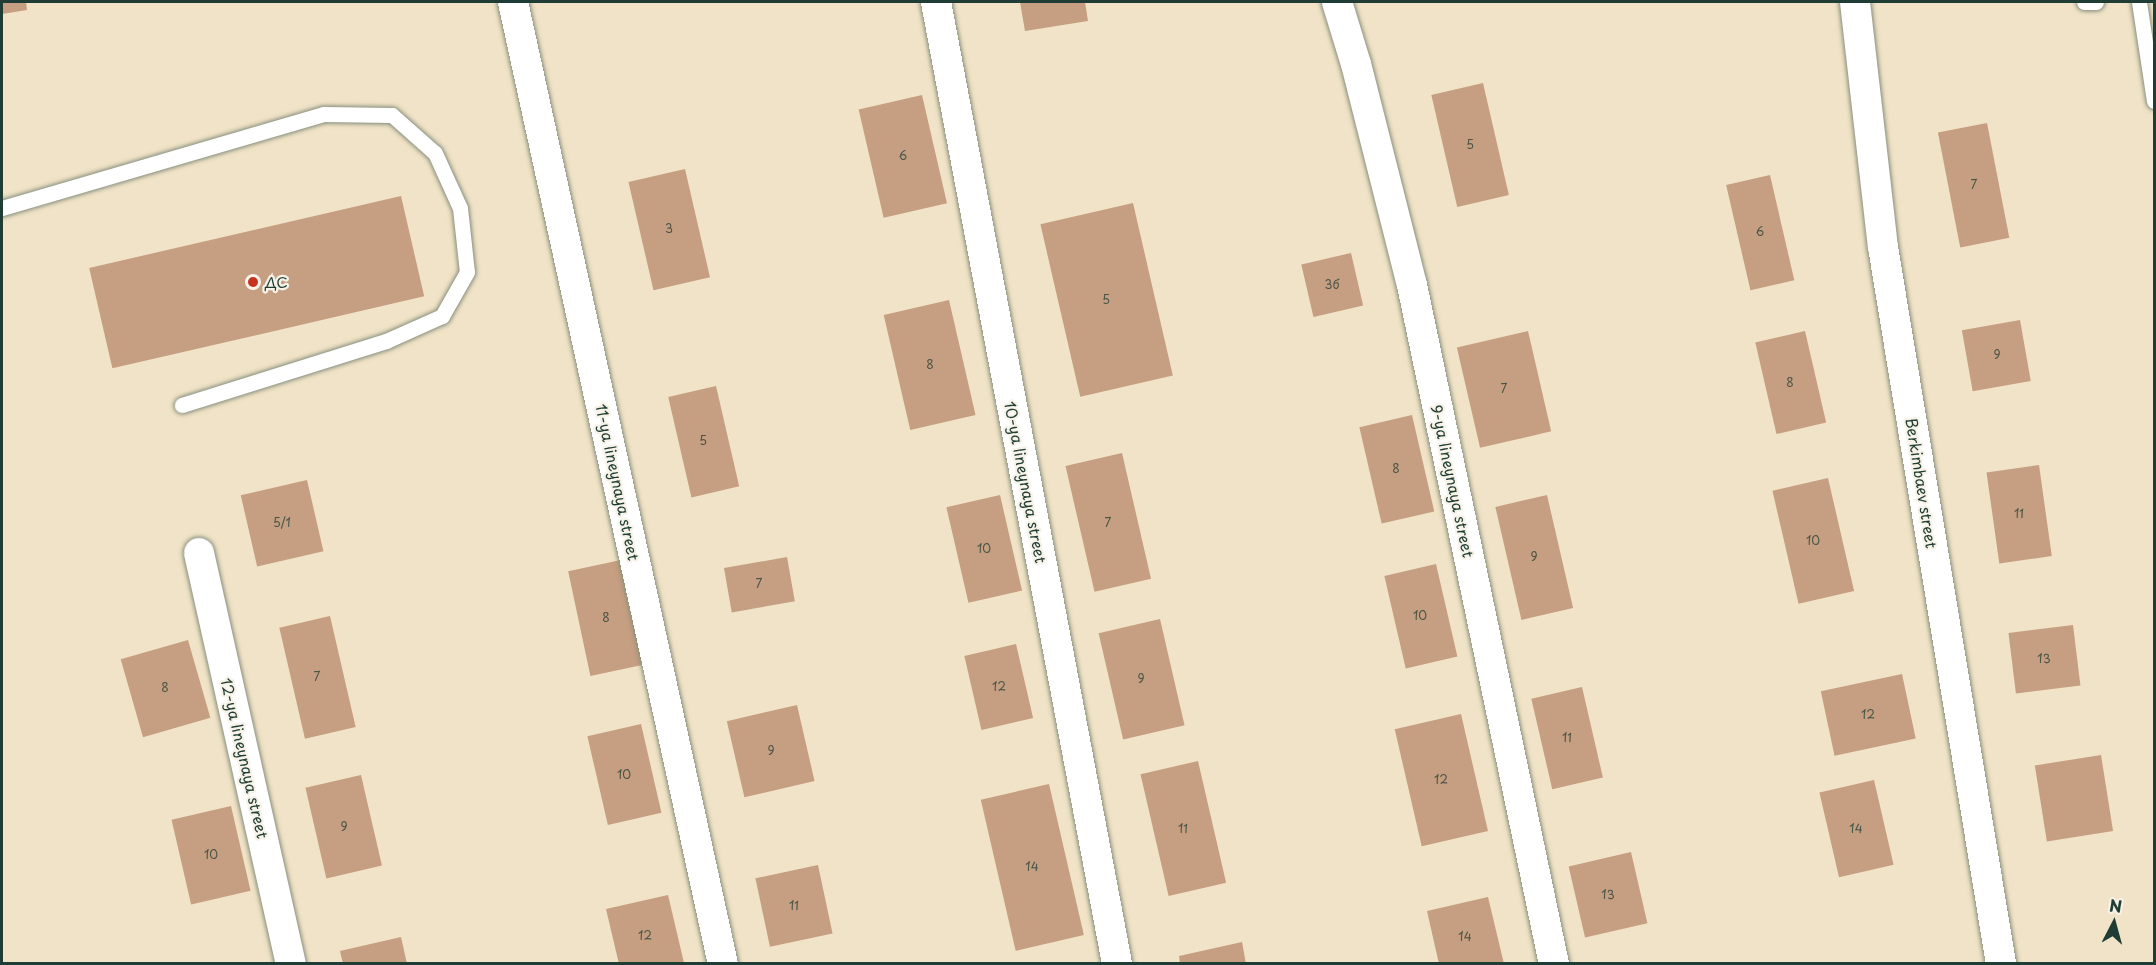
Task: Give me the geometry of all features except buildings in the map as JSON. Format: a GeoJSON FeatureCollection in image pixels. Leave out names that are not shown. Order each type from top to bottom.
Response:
{"type":"FeatureCollection","features":[{"type":"Feature","properties":{"kind":"street","name":"11-ya lineynaya street"},"geometry":{"type":"LineString","coordinates":[[513,2],[723,963]]}},
{"type":"Feature","properties":{"kind":"street","name":"10-ya lineynaya street"},"geometry":{"type":"LineString","coordinates":[[936,2],[1117,963]]}},
{"type":"Feature","properties":{"kind":"street","name":"9-ya lineynaya street"},"geometry":{"type":"LineString","coordinates":[[1337,2],[1356,64],[1412,285],[1554,963]]}},
{"type":"Feature","properties":{"kind":"street","name":"Berkimbaev street"},"geometry":{"type":"LineString","coordinates":[[1855,2],[1883,246],[2001,963]]}},
{"type":"Feature","properties":{"kind":"street","name":"12-ya lineynaya street"},"geometry":{"type":"LineString","coordinates":[[199,553],[291,963]]}},
{"type":"Feature","properties":{"kind":"lane"},"geometry":{"type":"LineString","coordinates":[[2084,2],[2096,2]]}},
{"type":"Feature","properties":{"kind":"lane"},"geometry":{"type":"LineString","coordinates":[[2139,2],[2154,101]]}},
{"type":"Feature","properties":{"kind":"lane"},"geometry":{"type":"LineString","coordinates":[[2,208],[324,114],[392,115],[435,153],[460,208],[467,272],[442,316],[386,341],[182,405]]}},
{"type":"Feature","properties":{"kind":"place","name":"ДС"},"geometry":{"type":"Point","coordinates":[253,282]}}]}
